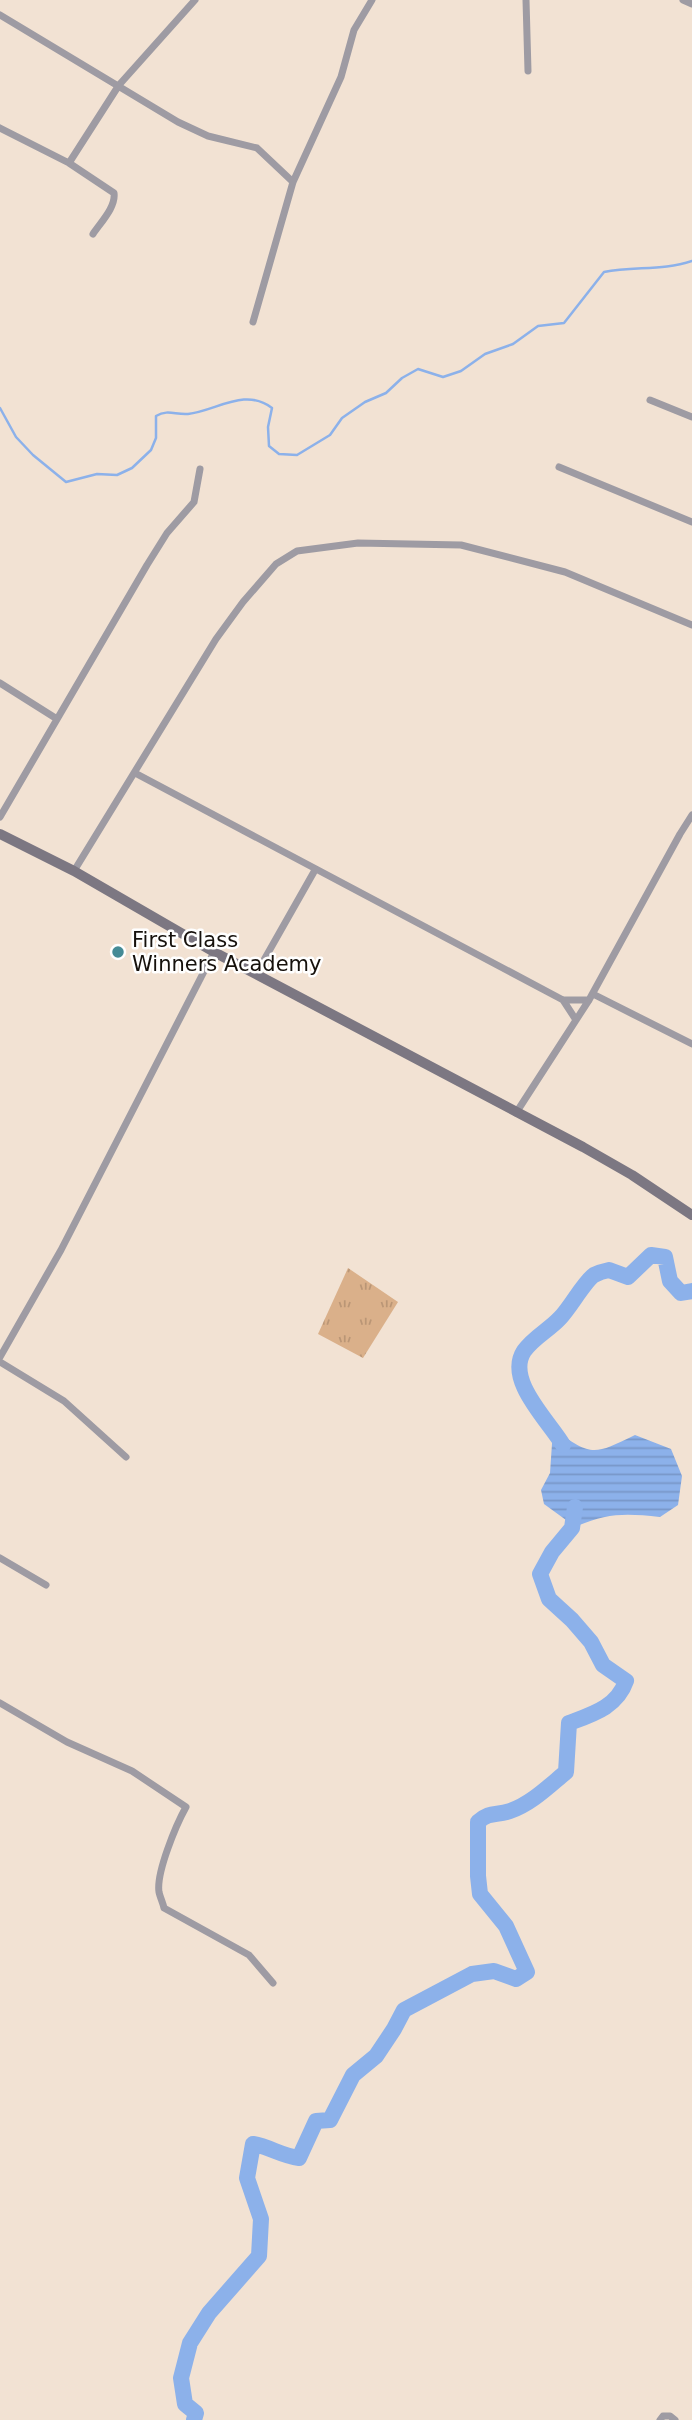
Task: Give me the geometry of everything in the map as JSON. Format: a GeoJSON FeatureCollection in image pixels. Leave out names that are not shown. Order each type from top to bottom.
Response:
{"type":"FeatureCollection","features":[{"type":"Feature","properties":{"kind":"main road"},"geometry":{"type":"LineString","coordinates":[[0,834],[75,871],[214,952],[583,1147],[632,1175],[692,1215]]}},
{"type":"Feature","properties":{"kind":"street"},"geometry":{"type":"LineString","coordinates":[[69,163],[119,85],[195,0]]}},
{"type":"Feature","properties":{"kind":"street"},"geometry":{"type":"LineString","coordinates":[[253,322],[293,182],[341,77],[354,30],[372,0]]}},
{"type":"Feature","properties":{"kind":"street"},"geometry":{"type":"LineString","coordinates":[[526,0],[528,71]]}},
{"type":"Feature","properties":{"kind":"street"},"geometry":{"type":"LineString","coordinates":[[683,0],[692,4]]}},
{"type":"Feature","properties":{"kind":"street"},"geometry":{"type":"LineString","coordinates":[[0,15],[178,122],[208,136],[257,148],[293,182]]}},
{"type":"Feature","properties":{"kind":"street"},"geometry":{"type":"LineString","coordinates":[[0,128],[69,163],[114,193],[112,206],[93,234]]}},
{"type":"Feature","properties":{"kind":"street"},"geometry":{"type":"LineString","coordinates":[[650,400],[692,417]]}},
{"type":"Feature","properties":{"kind":"street"},"geometry":{"type":"LineString","coordinates":[[679,412],[692,408]]}},
{"type":"Feature","properties":{"kind":"street"},"geometry":{"type":"LineString","coordinates":[[559,467],[692,522]]}},
{"type":"Feature","properties":{"kind":"street"},"geometry":{"type":"LineString","coordinates":[[0,817],[147,565],[167,533],[194,502],[200,469]]}},
{"type":"Feature","properties":{"kind":"street"},"geometry":{"type":"LineString","coordinates":[[75,871],[185,687],[243,602],[276,564],[297,551],[358,543],[461,545],[565,572],[692,625]]}},
{"type":"Feature","properties":{"kind":"street"},"geometry":{"type":"LineString","coordinates":[[0,683],[57,719]]}},
{"type":"Feature","properties":{"kind":"street"},"geometry":{"type":"LineString","coordinates":[[135,773],[563,1000],[576,1020]]}},
{"type":"Feature","properties":{"kind":"street"},"geometry":{"type":"LineString","coordinates":[[516,1113],[591,997],[692,815]]}},
{"type":"Feature","properties":{"kind":"street"},"geometry":{"type":"LineString","coordinates":[[256,974],[315,870]]}},
{"type":"Feature","properties":{"kind":"street"},"geometry":{"type":"LineString","coordinates":[[126,1457],[64,1401],[0,1359],[85,1205],[214,952]]}},
{"type":"Feature","properties":{"kind":"street"},"geometry":{"type":"LineString","coordinates":[[563,1000],[591,997],[692,1044]]}},
{"type":"Feature","properties":{"kind":"street"},"geometry":{"type":"LineString","coordinates":[[0,1558],[46,1585]]}},
{"type":"Feature","properties":{"kind":"street"},"geometry":{"type":"LineString","coordinates":[[0,1703],[67,1742],[132,1771],[186,1807],[176,1825],[163,1867],[159,1890],[164,1908],[249,1955],[273,1983]]}},
{"type":"Feature","properties":{"kind":"street"},"geometry":{"type":"LineString","coordinates":[[660,2420],[663,2416],[670,2416],[675,2420]]}},
{"type":"Feature","properties":{"kind":"green space"},"geometry":{"type":"Polygon","coordinates":[[[348,1268],[398,1302],[363,1358],[318,1334],[348,1268]]]}},
{"type":"Feature","properties":{"kind":"water"},"geometry":{"type":"Polygon","coordinates":[[[553,1429],[576,1444],[592,1450],[610,1447],[635,1435],[671,1449],[682,1476],[678,1505],[660,1517],[615,1515],[572,1528],[566,1520],[544,1504],[541,1490],[550,1473],[553,1429]]]}},
{"type":"Feature","properties":{"kind":"waterway"},"geometry":{"type":"LineString","coordinates":[[0,408],[16,437],[66,482],[97,474],[117,475],[132,468],[151,450],[156,438],[156,416],[160,414],[188,414],[241,400],[262,402],[272,408],[268,427],[269,446],[279,454],[297,455],[330,435],[342,418],[365,402],[386,393],[402,378],[418,369],[443,377],[461,371],[485,354],[513,344],[538,326],[564,323],[604,272],[670,266],[692,261]]}},
{"type":"Feature","properties":{"kind":"waterway"},"geometry":{"type":"LineString","coordinates":[[563,1445],[524,1387],[520,1362],[528,1346],[560,1318],[594,1275],[609,1270],[628,1277],[651,1255],[665,1257],[670,1281],[681,1293],[692,1291]]}},
{"type":"Feature","properties":{"kind":"waterway"},"geometry":{"type":"LineString","coordinates":[[194,2420],[196,2413],[185,2404],[181,2378],[190,2343],[209,2313],[259,2256],[261,2219],[247,2178],[253,2144],[299,2158],[316,2121],[330,2120],[353,2075],[376,2056],[404,2010],[472,1974],[494,1971],[516,1979],[527,1972],[506,1926],[480,1894],[478,1822],[486,1816],[510,1811],[525,1804],[566,1772],[569,1723],[595,1713],[610,1703],[617,1697],[626,1681],[603,1665],[591,1642],[549,1599],[540,1574],[552,1552],[572,1528],[575,1507]]}},
{"type":"Feature","properties":{"kind":"place","name":"First Class Winners Academy"},"geometry":{"type":"Point","coordinates":[118,952]}}]}
